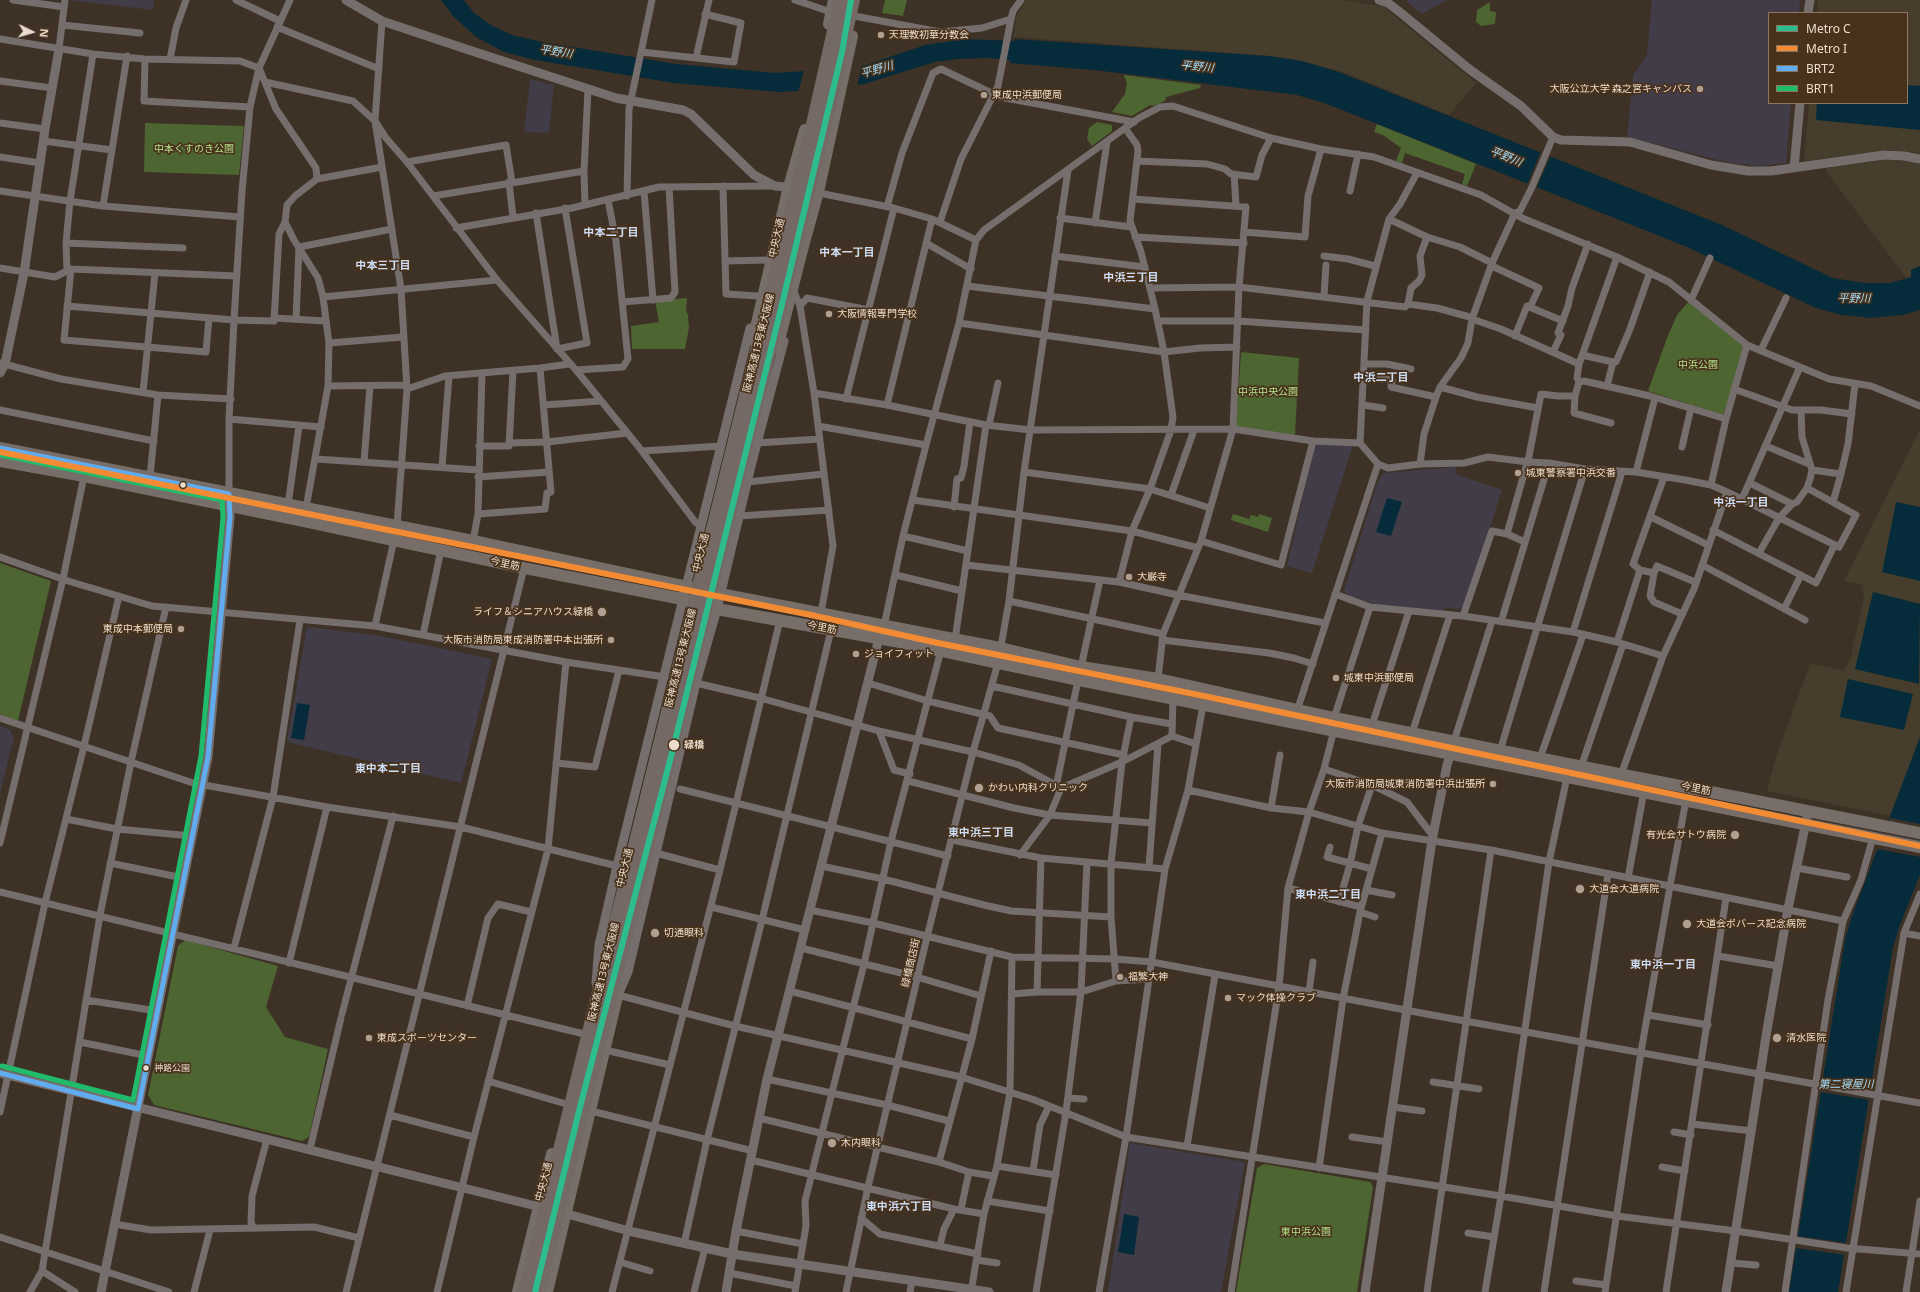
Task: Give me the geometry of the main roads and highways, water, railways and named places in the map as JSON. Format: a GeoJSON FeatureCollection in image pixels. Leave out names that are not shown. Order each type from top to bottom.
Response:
{"type":"FeatureCollection","features":[{"type":"Feature","properties":{"kind":"highway","name":"阪神高速13号東大阪線"},"geometry":{"type":"LineString","coordinates":[[525,1292],[814,120],[841,0]]}},
{"type":"Feature","properties":{"kind":"highway","name":"阪神高速13号東大阪線"},"geometry":{"type":"LineString","coordinates":[[538,1292],[826,123],[853,0]]}},
{"type":"Feature","properties":{"kind":"main road"},"geometry":{"type":"LineString","coordinates":[[547,1292],[693,678],[818,192],[855,17],[860,0]]}},
{"type":"Feature","properties":{"kind":"main road","name":"中央大通"},"geometry":{"type":"LineString","coordinates":[[518,1292],[538,1206],[595,990],[789,187],[813,100],[832,6]]}},
{"type":"Feature","properties":{"kind":"main road","name":"今里筋"},"geometry":{"type":"LineString","coordinates":[[0,448],[150,477],[229,500],[394,540],[524,568],[682,599],[717,609],[941,650],[1078,680],[1293,723],[1372,725],[1412,733],[1452,747],[1500,751],[1540,758],[1920,833]]}},
{"type":"Feature","properties":{"kind":"main road","name":"今里筋"},"geometry":{"type":"LineString","coordinates":[[0,461],[229,500],[306,508],[473,541],[686,585],[721,594],[1000,648],[1082,667],[1158,679],[1298,711],[1334,724],[1452,747],[1567,776],[1920,847]]}},
{"type":"Feature","properties":{"kind":"water","name":"平野川"},"geometry":{"type":"Polygon","coordinates":[[[441,0],[464,0],[474,13],[491,25],[512,35],[542,42],[676,64],[775,73],[851,68],[866,65],[925,45],[966,39],[1014,41],[1015,39],[1269,56],[1302,61],[1339,72],[1722,225],[1833,278],[1864,283],[1890,283],[1911,277],[1911,270],[1920,266],[1920,310],[1902,315],[1871,318],[1842,315],[1816,308],[1687,247],[1327,104],[1297,95],[1094,70],[1010,63],[1010,60],[987,58],[958,59],[935,62],[864,84],[798,91],[779,92],[674,83],[535,60],[504,52],[476,37],[454,17],[441,0]]]}},
{"type":"Feature","properties":{"kind":"water"},"geometry":{"type":"Polygon","coordinates":[[[1908,85],[1920,86],[1920,130],[1816,120],[1817,104],[1908,104],[1908,85]]]}},
{"type":"Feature","properties":{"kind":"water"},"geometry":{"type":"Polygon","coordinates":[[[1387,498],[1402,502],[1391,536],[1376,532],[1387,498]]]}},
{"type":"Feature","properties":{"kind":"water"},"geometry":{"type":"Polygon","coordinates":[[[1896,502],[1920,507],[1920,581],[1882,572],[1896,502]]]}},
{"type":"Feature","properties":{"kind":"water"},"geometry":{"type":"Polygon","coordinates":[[[1873,592],[1920,604],[1919,684],[1855,669],[1873,592]]]}},
{"type":"Feature","properties":{"kind":"water"},"geometry":{"type":"Polygon","coordinates":[[[1848,679],[1913,694],[1904,730],[1840,717],[1848,679]]]}},
{"type":"Feature","properties":{"kind":"water"},"geometry":{"type":"Polygon","coordinates":[[[297,703],[310,705],[304,740],[291,738],[297,703]]]}},
{"type":"Feature","properties":{"kind":"water","name":"第二寝屋川"},"geometry":{"type":"Polygon","coordinates":[[[1920,737],[1920,875],[1893,947],[1838,1292],[1789,1292],[1845,939],[1852,916],[1920,737]]]}},
{"type":"Feature","properties":{"kind":"water"},"geometry":{"type":"Polygon","coordinates":[[[1124,1214],[1139,1217],[1134,1255],[1118,1252],[1124,1214]]]}},
{"type":"Feature","properties":{"kind":"metro line","name":"C"},"geometry":{"type":"LineString","coordinates":[[535,1292],[580,1107],[674,745],[784,296],[842,52],[851,0]]}},
{"type":"Feature","properties":{"kind":"metro line","name":"I"},"geometry":{"type":"LineString","coordinates":[[0,452],[811,615],[938,643],[1199,695],[1920,846]]}},
{"type":"Feature","properties":{"kind":"place","name":"天理教初華分教会"},"geometry":{"type":"Point","coordinates":[881,35]}},
{"type":"Feature","properties":{"kind":"place","name":"大阪公立大学 森之宮キャンパス"},"geometry":{"type":"Point","coordinates":[1700,89]}},
{"type":"Feature","properties":{"kind":"place","name":"東成中浜郵便局"},"geometry":{"type":"Point","coordinates":[984,95]}},
{"type":"Feature","properties":{"kind":"place","name":"大阪情報専門学校"},"geometry":{"type":"Point","coordinates":[829,314]}},
{"type":"Feature","properties":{"kind":"place","name":"城東警察署中浜交番"},"geometry":{"type":"Point","coordinates":[1518,473]}},
{"type":"Feature","properties":{"kind":"place","name":"大巌寺"},"geometry":{"type":"Point","coordinates":[1129,577]}},
{"type":"Feature","properties":{"kind":"place","name":"ライフ＆シニアハウス緑橋"},"geometry":{"type":"Point","coordinates":[602,612]}},
{"type":"Feature","properties":{"kind":"place","name":"東成中本郵便局"},"geometry":{"type":"Point","coordinates":[181,629]}},
{"type":"Feature","properties":{"kind":"place","name":"大阪市消防局東成消防署中本出張所"},"geometry":{"type":"Point","coordinates":[611,640]}},
{"type":"Feature","properties":{"kind":"place","name":"ジョイフィット"},"geometry":{"type":"Point","coordinates":[856,654]}},
{"type":"Feature","properties":{"kind":"place","name":"城東中浜郵便局"},"geometry":{"type":"Point","coordinates":[1336,678]}},
{"type":"Feature","properties":{"kind":"place","name":"緑橋"},"geometry":{"type":"Point","coordinates":[674,745]}},
{"type":"Feature","properties":{"kind":"place","name":"大阪市消防局城東消防署中浜出張所"},"geometry":{"type":"Point","coordinates":[1493,784]}},
{"type":"Feature","properties":{"kind":"place","name":"かわい内科クリニック"},"geometry":{"type":"Point","coordinates":[979,788]}},
{"type":"Feature","properties":{"kind":"place","name":"有光会サトウ病院"},"geometry":{"type":"Point","coordinates":[1735,835]}},
{"type":"Feature","properties":{"kind":"place","name":"大道会大道病院"},"geometry":{"type":"Point","coordinates":[1580,889]}},
{"type":"Feature","properties":{"kind":"place","name":"大道会ボバース記念病院"},"geometry":{"type":"Point","coordinates":[1687,924]}},
{"type":"Feature","properties":{"kind":"place","name":"切通眼科"},"geometry":{"type":"Point","coordinates":[655,933]}},
{"type":"Feature","properties":{"kind":"place","name":"福繁大神"},"geometry":{"type":"Point","coordinates":[1120,977]}},
{"type":"Feature","properties":{"kind":"place","name":"マック体操クラブ"},"geometry":{"type":"Point","coordinates":[1228,998]}},
{"type":"Feature","properties":{"kind":"place","name":"東成スポーツセンター"},"geometry":{"type":"Point","coordinates":[369,1038]}},
{"type":"Feature","properties":{"kind":"place","name":"清水医院"},"geometry":{"type":"Point","coordinates":[1777,1038]}},
{"type":"Feature","properties":{"kind":"place","name":"神路公園"},"geometry":{"type":"Point","coordinates":[146,1068]}},
{"type":"Feature","properties":{"kind":"place","name":"木内眼科"},"geometry":{"type":"Point","coordinates":[832,1143]}},
{"type":"Feature","properties":{"kind":"district","name":"中本二丁目"},"geometry":{"type":"Point","coordinates":[611,233]}},
{"type":"Feature","properties":{"kind":"district","name":"中本一丁目"},"geometry":{"type":"Point","coordinates":[847,253]}},
{"type":"Feature","properties":{"kind":"district","name":"中本三丁目"},"geometry":{"type":"Point","coordinates":[383,266]}},
{"type":"Feature","properties":{"kind":"district","name":"中浜三丁目"},"geometry":{"type":"Point","coordinates":[1131,278]}},
{"type":"Feature","properties":{"kind":"district","name":"中浜二丁目"},"geometry":{"type":"Point","coordinates":[1381,378]}},
{"type":"Feature","properties":{"kind":"district","name":"中浜一丁目"},"geometry":{"type":"Point","coordinates":[1741,503]}},
{"type":"Feature","properties":{"kind":"district","name":"東中本二丁目"},"geometry":{"type":"Point","coordinates":[388,769]}},
{"type":"Feature","properties":{"kind":"district","name":"東中浜三丁目"},"geometry":{"type":"Point","coordinates":[981,833]}},
{"type":"Feature","properties":{"kind":"district","name":"東中浜二丁目"},"geometry":{"type":"Point","coordinates":[1328,895]}},
{"type":"Feature","properties":{"kind":"district","name":"東中浜一丁目"},"geometry":{"type":"Point","coordinates":[1663,965]}},
{"type":"Feature","properties":{"kind":"district","name":"東中浜六丁目"},"geometry":{"type":"Point","coordinates":[899,1207]}},
{"type":"Feature","properties":{"kind":"park label","name":"中本くすのき公園"},"geometry":{"type":"Point","coordinates":[194,149]}},
{"type":"Feature","properties":{"kind":"park label","name":"中浜公園"},"geometry":{"type":"Point","coordinates":[1698,365]}},
{"type":"Feature","properties":{"kind":"park label","name":"中浜中央公園"},"geometry":{"type":"Point","coordinates":[1268,392]}},
{"type":"Feature","properties":{"kind":"park label","name":"東中浜公園"},"geometry":{"type":"Point","coordinates":[1306,1232]}}]}
